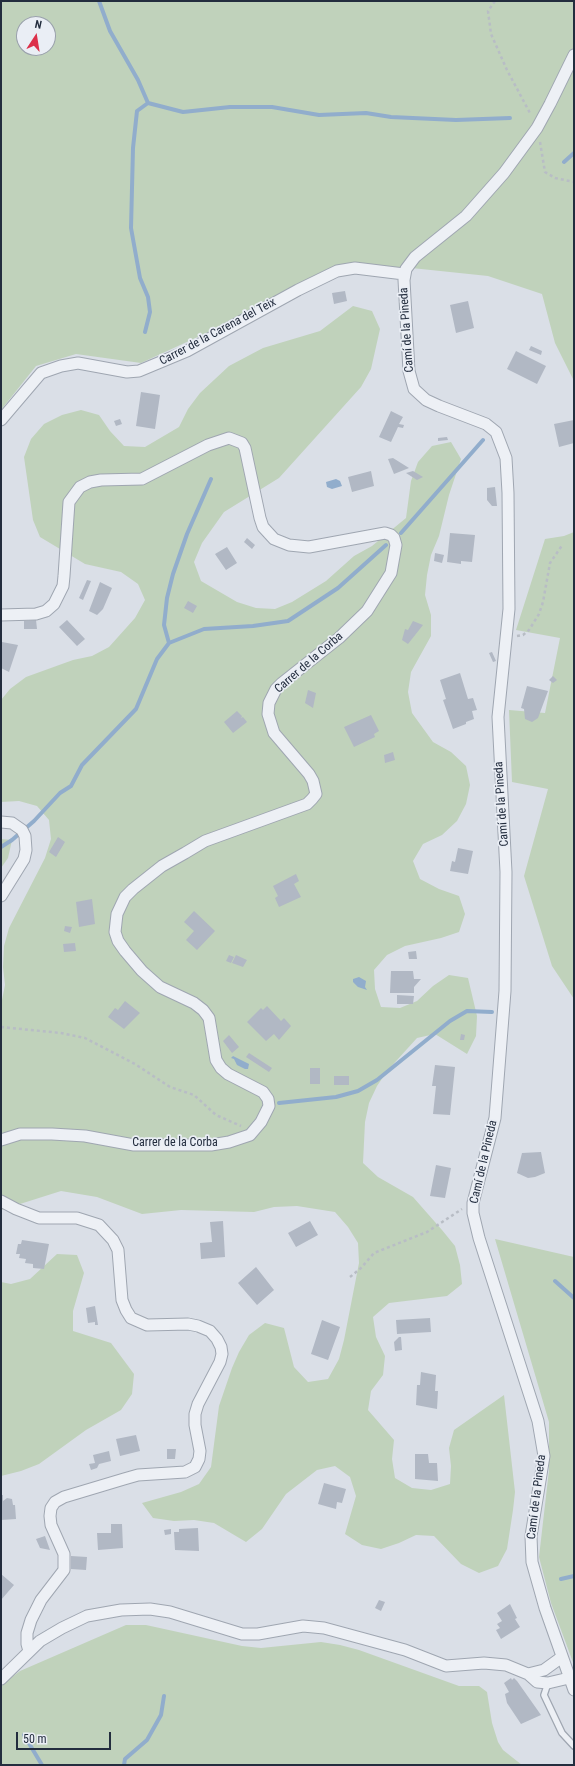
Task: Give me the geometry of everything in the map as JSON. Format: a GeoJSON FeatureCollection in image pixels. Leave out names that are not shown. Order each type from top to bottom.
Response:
{"type":"FeatureCollection","features":[{"type":"Feature","properties":{"kind":"street","name":"Camí de la Pineda"},"geometry":{"type":"LineString","coordinates":[[574,54],[537,128],[486,195],[441,237],[415,257],[408,264],[404,274],[408,371],[414,389],[426,400],[438,406],[486,424],[496,432],[506,458],[508,493],[509,609],[498,717],[506,872],[503,1026],[494,1118],[473,1203],[474,1224],[538,1420],[544,1456],[532,1525],[531,1549],[538,1585],[574,1690]]}},
{"type":"Feature","properties":{"kind":"street","name":"Carrer de la Carena del Teix"},"geometry":{"type":"LineString","coordinates":[[1,420],[41,373],[61,366],[78,364],[127,372],[139,371],[186,350],[298,290],[337,271],[355,268],[404,274]]}},
{"type":"Feature","properties":{"kind":"street","name":"Carrer de la Corba"},"geometry":{"type":"LineString","coordinates":[[1,615],[36,614],[46,611],[54,604],[61,590],[64,576],[69,502],[80,486],[101,480],[142,479],[208,445],[229,438],[242,443],[245,448],[260,518],[263,527],[274,539],[304,548],[385,533],[394,538],[396,552],[391,573],[367,611],[339,638],[279,686],[269,703],[268,714],[274,733],[313,781],[316,794],[303,806],[206,841],[162,866],[133,889],[126,897],[117,914],[115,932],[118,942],[142,971],[160,986],[194,1003],[203,1010],[209,1018],[216,1060],[221,1068],[228,1074],[264,1092],[269,1106],[267,1114],[250,1135],[242,1139],[211,1145],[134,1145],[84,1136],[52,1134],[20,1134],[1,1140]]}},
{"type":"Feature","properties":{"kind":"street"},"geometry":{"type":"LineString","coordinates":[[1,822],[12,823],[22,830],[25,836],[26,850],[24,859],[1,896]]}},
{"type":"Feature","properties":{"kind":"street"},"geometry":{"type":"LineString","coordinates":[[1,1201],[39,1218],[77,1218],[99,1225],[113,1240],[118,1250],[122,1300],[131,1318],[147,1325],[188,1324],[198,1326],[210,1331],[217,1339],[221,1347],[222,1354],[220,1362],[198,1404],[195,1414],[195,1425],[200,1451],[199,1459],[195,1467],[185,1472],[138,1475],[64,1497],[55,1502],[51,1508],[51,1525],[64,1554],[64,1570],[41,1600],[31,1620],[27,1633],[27,1644],[29,1651]]}},
{"type":"Feature","properties":{"kind":"street"},"geometry":{"type":"LineString","coordinates":[[1,1678],[40,1641],[87,1616],[121,1610],[150,1609],[170,1612],[242,1634],[258,1634],[303,1626],[324,1628],[405,1650],[446,1666],[484,1664],[506,1665],[528,1674],[537,1682],[548,1683],[569,1678]]}},
{"type":"Feature","properties":{"kind":"street"},"geometry":{"type":"LineString","coordinates":[[528,1674],[544,1670],[561,1654]]}},
{"type":"Feature","properties":{"kind":"lane"},"geometry":{"type":"LineString","coordinates":[[548,1683],[544,1695],[562,1733],[574,1746]]}},
{"type":"Feature","properties":{"kind":"path"},"geometry":{"type":"LineString","coordinates":[[495,1],[488,11],[491,34],[537,128],[545,172],[555,178],[574,182]]}},
{"type":"Feature","properties":{"kind":"path"},"geometry":{"type":"LineString","coordinates":[[506,639],[523,634],[534,624],[543,602],[550,563],[563,544]]}},
{"type":"Feature","properties":{"kind":"path"},"geometry":{"type":"LineString","coordinates":[[1,1027],[61,1033],[85,1038],[135,1064],[170,1087],[194,1095],[216,1115],[240,1126],[255,1130]]}},
{"type":"Feature","properties":{"kind":"path"},"geometry":{"type":"LineString","coordinates":[[350,1277],[362,1268],[374,1253],[427,1232],[473,1203]]}},
{"type":"Feature","properties":{"kind":"green space"},"geometry":{"type":"Polygon","coordinates":[[[1,1],[574,1],[574,381],[555,343],[542,294],[488,276],[402,267],[348,268],[141,363],[76,354],[36,366],[1,410],[1,1]]]}},
{"type":"Feature","properties":{"kind":"green space"},"geometry":{"type":"Polygon","coordinates":[[[353,306],[372,311],[380,329],[371,369],[361,387],[279,478],[224,512],[202,543],[194,562],[201,581],[237,602],[256,608],[275,609],[292,602],[326,581],[354,556],[372,546],[406,518],[411,481],[418,462],[432,446],[451,442],[461,459],[449,495],[439,536],[431,555],[427,575],[425,595],[431,615],[431,636],[411,672],[408,692],[412,713],[433,742],[451,752],[466,766],[470,785],[466,804],[457,821],[442,835],[423,844],[413,861],[420,879],[439,889],[459,896],[465,914],[459,932],[441,938],[405,946],[387,955],[374,970],[375,989],[381,1007],[400,1008],[417,1001],[433,986],[449,975],[468,978],[477,1016],[476,1036],[467,1054],[435,1034],[417,1038],[388,1070],[377,1086],[369,1103],[365,1122],[363,1163],[378,1177],[413,1197],[442,1230],[455,1246],[460,1265],[462,1284],[447,1296],[389,1303],[373,1317],[376,1337],[385,1356],[383,1375],[371,1391],[368,1410],[394,1440],[392,1459],[395,1478],[412,1488],[431,1490],[450,1484],[451,1466],[449,1448],[454,1430],[504,1395],[515,1492],[513,1510],[507,1549],[498,1566],[479,1573],[461,1564],[434,1536],[416,1535],[381,1549],[362,1545],[345,1534],[356,1496],[350,1477],[335,1466],[317,1470],[286,1494],[262,1529],[246,1542],[214,1523],[194,1520],[174,1521],[153,1518],[142,1503],[181,1492],[199,1484],[211,1467],[219,1406],[232,1368],[249,1335],[265,1323],[284,1328],[294,1367],[308,1382],[328,1379],[339,1359],[359,1263],[358,1243],[348,1227],[335,1212],[297,1206],[274,1207],[254,1212],[181,1210],[142,1214],[97,1197],[61,1191],[1,1210],[1,1005],[5,985],[3,967],[4,946],[9,928],[45,858],[51,839],[49,820],[37,806],[19,801],[1,802],[1,700],[10,689],[26,677],[73,660],[92,656],[109,647],[135,618],[145,600],[138,584],[121,572],[85,564],[40,537],[33,520],[24,457],[31,439],[44,424],[62,415],[81,410],[99,415],[110,431],[124,446],[145,447],[179,427],[188,409],[200,393],[229,366],[263,348],[320,331],[353,306]]]}},
{"type":"Feature","properties":{"kind":"green space"},"geometry":{"type":"Polygon","coordinates":[[[574,532],[574,999],[552,966],[524,876],[548,789],[512,782],[509,710],[545,713],[560,638],[516,630],[545,539],[564,536],[574,532]]]}},
{"type":"Feature","properties":{"kind":"green space"},"geometry":{"type":"Polygon","coordinates":[[[1,839],[12,840],[8,858],[1,868],[1,839]]]}},
{"type":"Feature","properties":{"kind":"green space"},"geometry":{"type":"Polygon","coordinates":[[[495,1239],[574,1257],[574,1665],[551,1603],[539,1557],[549,1470],[549,1422],[495,1239]]]}},
{"type":"Feature","properties":{"kind":"green space"},"geometry":{"type":"Polygon","coordinates":[[[57,1254],[77,1255],[84,1273],[73,1311],[73,1331],[111,1343],[134,1374],[132,1394],[121,1410],[86,1430],[39,1464],[21,1471],[1,1476],[1,1282],[11,1284],[30,1279],[57,1254]]]}},
{"type":"Feature","properties":{"kind":"green space"},"geometry":{"type":"Polygon","coordinates":[[[126,1625],[146,1625],[242,1646],[261,1648],[321,1642],[340,1645],[359,1650],[459,1686],[479,1686],[487,1692],[492,1723],[498,1742],[503,1750],[522,1765],[1,1765],[1,1687],[4,1683],[20,1671],[126,1625]]]}},
{"type":"Feature","properties":{"kind":"water"},"geometry":{"type":"Polygon","coordinates":[[[336,479],[340,481],[342,486],[332,489],[327,487],[326,482],[336,479]]]}},
{"type":"Feature","properties":{"kind":"water"},"geometry":{"type":"Polygon","coordinates":[[[359,977],[366,981],[365,987],[367,990],[358,987],[353,982],[353,979],[359,977]]]}},
{"type":"Feature","properties":{"kind":"water"},"geometry":{"type":"Polygon","coordinates":[[[233,1056],[249,1064],[248,1069],[237,1065],[234,1059],[231,1058],[233,1056]]]}},
{"type":"Feature","properties":{"kind":"building"},"geometry":{"type":"Polygon","coordinates":[[[345,291],[347,301],[334,304],[332,293],[345,291]]]}},
{"type":"Feature","properties":{"kind":"building"},"geometry":{"type":"Polygon","coordinates":[[[468,301],[474,328],[456,333],[450,305],[468,301]]]}},
{"type":"Feature","properties":{"kind":"building"},"geometry":{"type":"Polygon","coordinates":[[[531,346],[542,351],[541,355],[529,350],[531,346]]]}},
{"type":"Feature","properties":{"kind":"building"},"geometry":{"type":"Polygon","coordinates":[[[516,351],[546,366],[537,384],[507,369],[516,351]]]}},
{"type":"Feature","properties":{"kind":"building"},"geometry":{"type":"Polygon","coordinates":[[[141,392],[160,395],[155,429],[136,426],[141,392]]]}},
{"type":"Feature","properties":{"kind":"building"},"geometry":{"type":"Polygon","coordinates":[[[391,411],[403,417],[399,424],[404,425],[403,428],[398,427],[391,442],[379,437],[391,411]]]}},
{"type":"Feature","properties":{"kind":"building"},"geometry":{"type":"Polygon","coordinates":[[[120,419],[122,424],[116,426],[114,421],[120,419]]]}},
{"type":"Feature","properties":{"kind":"building"},"geometry":{"type":"Polygon","coordinates":[[[574,420],[574,443],[559,447],[554,424],[574,420]]]}},
{"type":"Feature","properties":{"kind":"building"},"geometry":{"type":"Polygon","coordinates":[[[447,437],[448,440],[438,441],[438,438],[447,437]]]}},
{"type":"Feature","properties":{"kind":"building"},"geometry":{"type":"Polygon","coordinates":[[[393,458],[409,468],[394,474],[388,459],[393,458]]]}},
{"type":"Feature","properties":{"kind":"building"},"geometry":{"type":"Polygon","coordinates":[[[371,471],[374,486],[352,492],[348,477],[371,471]]]}},
{"type":"Feature","properties":{"kind":"building"},"geometry":{"type":"Polygon","coordinates":[[[413,471],[423,477],[417,480],[406,473],[413,471]]]}},
{"type":"Feature","properties":{"kind":"building"},"geometry":{"type":"Polygon","coordinates":[[[495,487],[497,506],[492,506],[487,500],[487,488],[495,487]]]}},
{"type":"Feature","properties":{"kind":"building"},"geometry":{"type":"Polygon","coordinates":[[[450,533],[475,535],[472,562],[461,561],[461,564],[447,562],[450,533]]]}},
{"type":"Feature","properties":{"kind":"building"},"geometry":{"type":"Polygon","coordinates":[[[247,538],[255,545],[252,549],[244,542],[247,538]]]}},
{"type":"Feature","properties":{"kind":"building"},"geometry":{"type":"Polygon","coordinates":[[[227,547],[237,563],[226,570],[215,554],[227,547]]]}},
{"type":"Feature","properties":{"kind":"building"},"geometry":{"type":"Polygon","coordinates":[[[435,553],[444,555],[442,563],[434,561],[435,553]]]}},
{"type":"Feature","properties":{"kind":"building"},"geometry":{"type":"Polygon","coordinates":[[[87,580],[91,581],[83,600],[79,598],[87,580]]]}},
{"type":"Feature","properties":{"kind":"building"},"geometry":{"type":"Polygon","coordinates":[[[100,582],[112,588],[103,609],[97,615],[89,611],[100,582]]]}},
{"type":"Feature","properties":{"kind":"building"},"geometry":{"type":"Polygon","coordinates":[[[188,601],[197,606],[193,613],[184,608],[188,601]]]}},
{"type":"Feature","properties":{"kind":"building"},"geometry":{"type":"Polygon","coordinates":[[[36,620],[37,629],[24,629],[24,621],[36,620]]]}},
{"type":"Feature","properties":{"kind":"building"},"geometry":{"type":"Polygon","coordinates":[[[67,620],[85,639],[77,646],[59,627],[67,620]]]}},
{"type":"Feature","properties":{"kind":"building"},"geometry":{"type":"Polygon","coordinates":[[[413,621],[423,625],[408,644],[402,640],[405,629],[408,630],[413,621]]]}},
{"type":"Feature","properties":{"kind":"building"},"geometry":{"type":"Polygon","coordinates":[[[2,642],[18,645],[9,672],[1,668],[2,642]]]}},
{"type":"Feature","properties":{"kind":"building"},"geometry":{"type":"Polygon","coordinates":[[[492,652],[496,661],[493,662],[489,653],[492,652]]]}},
{"type":"Feature","properties":{"kind":"building"},"geometry":{"type":"Polygon","coordinates":[[[460,673],[468,699],[473,698],[477,710],[472,711],[474,719],[453,729],[443,700],[446,699],[440,680],[460,673]]]}},
{"type":"Feature","properties":{"kind":"building"},"geometry":{"type":"Polygon","coordinates":[[[553,676],[557,680],[553,683],[549,680],[553,676]]]}},
{"type":"Feature","properties":{"kind":"building"},"geometry":{"type":"Polygon","coordinates":[[[527,686],[548,691],[538,718],[532,722],[525,719],[524,709],[521,708],[527,686]]]}},
{"type":"Feature","properties":{"kind":"building"},"geometry":{"type":"Polygon","coordinates":[[[308,690],[316,693],[313,708],[305,703],[308,690]]]}},
{"type":"Feature","properties":{"kind":"building"},"geometry":{"type":"Polygon","coordinates":[[[237,711],[242,716],[241,718],[243,717],[247,722],[233,733],[224,722],[237,711]]]}},
{"type":"Feature","properties":{"kind":"building"},"geometry":{"type":"Polygon","coordinates":[[[371,715],[379,731],[374,734],[375,737],[354,747],[344,727],[371,715]]]}},
{"type":"Feature","properties":{"kind":"building"},"geometry":{"type":"Polygon","coordinates":[[[393,752],[395,760],[385,763],[384,755],[393,752]]]}},
{"type":"Feature","properties":{"kind":"building"},"geometry":{"type":"Polygon","coordinates":[[[58,837],[65,842],[56,857],[49,852],[58,837]]]}},
{"type":"Feature","properties":{"kind":"building"},"geometry":{"type":"Polygon","coordinates":[[[458,848],[473,851],[468,874],[450,871],[452,861],[455,862],[458,848]]]}},
{"type":"Feature","properties":{"kind":"building"},"geometry":{"type":"Polygon","coordinates":[[[296,874],[299,881],[294,884],[301,897],[279,907],[275,898],[278,896],[273,886],[296,874]]]}},
{"type":"Feature","properties":{"kind":"building"},"geometry":{"type":"Polygon","coordinates":[[[92,899],[95,924],[79,927],[76,902],[92,899]]]}},
{"type":"Feature","properties":{"kind":"building"},"geometry":{"type":"Polygon","coordinates":[[[194,911],[215,931],[197,950],[186,940],[194,931],[184,922],[194,911]]]}},
{"type":"Feature","properties":{"kind":"building"},"geometry":{"type":"Polygon","coordinates":[[[65,926],[72,927],[70,933],[64,931],[65,926]]]}},
{"type":"Feature","properties":{"kind":"building"},"geometry":{"type":"Polygon","coordinates":[[[75,943],[76,951],[64,952],[63,944],[75,943]]]}},
{"type":"Feature","properties":{"kind":"building"},"geometry":{"type":"Polygon","coordinates":[[[416,951],[417,959],[409,959],[408,952],[416,951]]]}},
{"type":"Feature","properties":{"kind":"building"},"geometry":{"type":"Polygon","coordinates":[[[229,955],[234,957],[231,963],[226,961],[229,955]]]}},
{"type":"Feature","properties":{"kind":"building"},"geometry":{"type":"Polygon","coordinates":[[[236,955],[247,960],[243,967],[232,963],[236,955]]]}},
{"type":"Feature","properties":{"kind":"building"},"geometry":{"type":"Polygon","coordinates":[[[391,971],[413,971],[414,979],[421,979],[414,987],[414,993],[390,993],[391,971]]]}},
{"type":"Feature","properties":{"kind":"building"},"geometry":{"type":"Polygon","coordinates":[[[397,995],[414,996],[413,1004],[397,1004],[397,995]]]}},
{"type":"Feature","properties":{"kind":"building"},"geometry":{"type":"Polygon","coordinates":[[[125,1001],[140,1013],[124,1029],[108,1017],[115,1008],[118,1010],[125,1001]]]}},
{"type":"Feature","properties":{"kind":"building"},"geometry":{"type":"Polygon","coordinates":[[[267,1006],[281,1021],[284,1018],[291,1026],[279,1040],[274,1034],[266,1041],[247,1022],[261,1008],[263,1010],[267,1006]]]}},
{"type":"Feature","properties":{"kind":"building"},"geometry":{"type":"Polygon","coordinates":[[[461,1034],[465,1035],[464,1040],[460,1040],[461,1034]]]}},
{"type":"Feature","properties":{"kind":"building"},"geometry":{"type":"Polygon","coordinates":[[[229,1035],[239,1047],[232,1053],[223,1041],[229,1035]]]}},
{"type":"Feature","properties":{"kind":"building"},"geometry":{"type":"Polygon","coordinates":[[[249,1053],[272,1068],[269,1072],[246,1057],[249,1053]]]}},
{"type":"Feature","properties":{"kind":"building"},"geometry":{"type":"Polygon","coordinates":[[[435,1065],[455,1067],[450,1115],[433,1114],[436,1086],[432,1086],[435,1065]]]}},
{"type":"Feature","properties":{"kind":"building"},"geometry":{"type":"Polygon","coordinates":[[[310,1068],[320,1068],[320,1084],[310,1084],[310,1068]]]}},
{"type":"Feature","properties":{"kind":"building"},"geometry":{"type":"Polygon","coordinates":[[[334,1076],[349,1076],[349,1085],[334,1085],[334,1076]]]}},
{"type":"Feature","properties":{"kind":"building"},"geometry":{"type":"Polygon","coordinates":[[[541,1152],[545,1173],[528,1178],[517,1173],[522,1153],[541,1152]]]}},
{"type":"Feature","properties":{"kind":"building"},"geometry":{"type":"Polygon","coordinates":[[[436,1165],[451,1168],[445,1198],[430,1196],[436,1165]]]}},
{"type":"Feature","properties":{"kind":"building"},"geometry":{"type":"Polygon","coordinates":[[[223,1221],[225,1257],[201,1259],[200,1243],[212,1242],[210,1222],[223,1221]]]}},
{"type":"Feature","properties":{"kind":"building"},"geometry":{"type":"Polygon","coordinates":[[[310,1221],[318,1235],[296,1247],[288,1233],[310,1221]]]}},
{"type":"Feature","properties":{"kind":"building"},"geometry":{"type":"Polygon","coordinates":[[[22,1240],[49,1244],[44,1269],[33,1268],[33,1264],[25,1263],[26,1259],[19,1258],[20,1254],[16,1254],[18,1244],[21,1244],[22,1240]]]}},
{"type":"Feature","properties":{"kind":"building"},"geometry":{"type":"Polygon","coordinates":[[[256,1267],[274,1290],[257,1305],[238,1283],[256,1267]]]}},
{"type":"Feature","properties":{"kind":"building"},"geometry":{"type":"Polygon","coordinates":[[[95,1306],[98,1325],[95,1325],[95,1322],[88,1323],[86,1308],[95,1306]]]}},
{"type":"Feature","properties":{"kind":"building"},"geometry":{"type":"Polygon","coordinates":[[[430,1318],[431,1332],[397,1334],[396,1320],[430,1318]]]}},
{"type":"Feature","properties":{"kind":"building"},"geometry":{"type":"Polygon","coordinates":[[[322,1320],[340,1327],[328,1360],[311,1354],[322,1320]]]}},
{"type":"Feature","properties":{"kind":"building"},"geometry":{"type":"Polygon","coordinates":[[[401,1337],[402,1350],[395,1351],[394,1342],[401,1337]]]}},
{"type":"Feature","properties":{"kind":"building"},"geometry":{"type":"Polygon","coordinates":[[[421,1372],[436,1375],[435,1391],[438,1391],[437,1409],[416,1405],[417,1385],[420,1385],[421,1372]]]}},
{"type":"Feature","properties":{"kind":"building"},"geometry":{"type":"Polygon","coordinates":[[[136,1435],[140,1451],[120,1456],[116,1439],[136,1435]]]}},
{"type":"Feature","properties":{"kind":"building"},"geometry":{"type":"Polygon","coordinates":[[[167,1449],[176,1449],[175,1459],[167,1459],[167,1449]]]}},
{"type":"Feature","properties":{"kind":"building"},"geometry":{"type":"Polygon","coordinates":[[[109,1451],[111,1461],[99,1464],[97,1468],[91,1470],[89,1464],[95,1463],[93,1455],[109,1451]]]}},
{"type":"Feature","properties":{"kind":"building"},"geometry":{"type":"Polygon","coordinates":[[[415,1454],[428,1454],[429,1463],[437,1463],[438,1481],[415,1479],[415,1454]]]}},
{"type":"Feature","properties":{"kind":"building"},"geometry":{"type":"Polygon","coordinates":[[[324,1483],[346,1489],[342,1503],[337,1502],[336,1509],[318,1504],[324,1483]]]}},
{"type":"Feature","properties":{"kind":"building"},"geometry":{"type":"Polygon","coordinates":[[[1,1495],[3,1495],[3,1501],[7,1498],[12,1499],[13,1505],[15,1505],[16,1519],[1,1520],[1,1495]]]}},
{"type":"Feature","properties":{"kind":"building"},"geometry":{"type":"Polygon","coordinates":[[[111,1524],[122,1524],[123,1548],[98,1550],[97,1533],[111,1533],[111,1524]]]}},
{"type":"Feature","properties":{"kind":"building"},"geometry":{"type":"Polygon","coordinates":[[[198,1528],[199,1551],[175,1550],[174,1532],[179,1532],[179,1529],[198,1528]]]}},
{"type":"Feature","properties":{"kind":"building"},"geometry":{"type":"Polygon","coordinates":[[[171,1529],[171,1534],[165,1535],[164,1530],[171,1529]]]}},
{"type":"Feature","properties":{"kind":"building"},"geometry":{"type":"Polygon","coordinates":[[[45,1536],[50,1550],[40,1548],[36,1539],[45,1536]]]}},
{"type":"Feature","properties":{"kind":"building"},"geometry":{"type":"Polygon","coordinates":[[[71,1556],[87,1557],[86,1570],[71,1569],[71,1556]]]}},
{"type":"Feature","properties":{"kind":"building"},"geometry":{"type":"Polygon","coordinates":[[[1,1574],[14,1585],[1,1600],[1,1574]]]}},
{"type":"Feature","properties":{"kind":"building"},"geometry":{"type":"Polygon","coordinates":[[[379,1600],[385,1602],[381,1611],[375,1608],[379,1600]]]}},
{"type":"Feature","properties":{"kind":"building"},"geometry":{"type":"Polygon","coordinates":[[[510,1604],[517,1618],[515,1619],[520,1627],[501,1639],[496,1630],[500,1628],[497,1624],[502,1621],[497,1613],[510,1604]]]}},
{"type":"Feature","properties":{"kind":"building"},"geometry":{"type":"Polygon","coordinates":[[[511,1678],[512,1680],[514,1678],[517,1681],[541,1715],[521,1724],[507,1703],[505,1694],[509,1692],[504,1683],[511,1678]]]}},
{"type":"Feature","properties":{"kind":"waterway"},"geometry":{"type":"LineString","coordinates":[[99,1],[110,31],[138,80],[148,103],[183,112],[230,107],[272,107],[319,115],[366,113],[391,117],[456,120],[510,118]]}},
{"type":"Feature","properties":{"kind":"waterway"},"geometry":{"type":"LineString","coordinates":[[145,332],[150,312],[148,297],[140,278],[131,228],[133,148],[137,111],[148,103]]}},
{"type":"Feature","properties":{"kind":"waterway"},"geometry":{"type":"LineString","coordinates":[[564,162],[574,153]]}},
{"type":"Feature","properties":{"kind":"waterway"},"geometry":{"type":"LineString","coordinates":[[401,533],[483,440]]}},
{"type":"Feature","properties":{"kind":"waterway"},"geometry":{"type":"LineString","coordinates":[[169,643],[164,625],[167,598],[173,574],[187,534],[211,479]]}},
{"type":"Feature","properties":{"kind":"waterway"},"geometry":{"type":"LineString","coordinates":[[1,847],[12,840],[34,821],[60,793],[71,786],[82,765],[136,709],[157,659],[169,643],[204,629],[253,626],[288,621],[338,588],[386,545]]}},
{"type":"Feature","properties":{"kind":"waterway"},"geometry":{"type":"LineString","coordinates":[[279,1103],[336,1097],[358,1091],[377,1080],[450,1021],[467,1011],[492,1012]]}},
{"type":"Feature","properties":{"kind":"waterway"},"geometry":{"type":"LineString","coordinates":[[555,1281],[574,1298]]}},
{"type":"Feature","properties":{"kind":"waterway"},"geometry":{"type":"LineString","coordinates":[[561,1579],[574,1576]]}},
{"type":"Feature","properties":{"kind":"waterway"},"geometry":{"type":"LineString","coordinates":[[124,1765],[125,1759],[147,1740],[161,1715],[164,1696]]}},
{"type":"Feature","properties":{"kind":"waterway"},"geometry":{"type":"LineString","coordinates":[[24,1735],[42,1765]]}}]}
